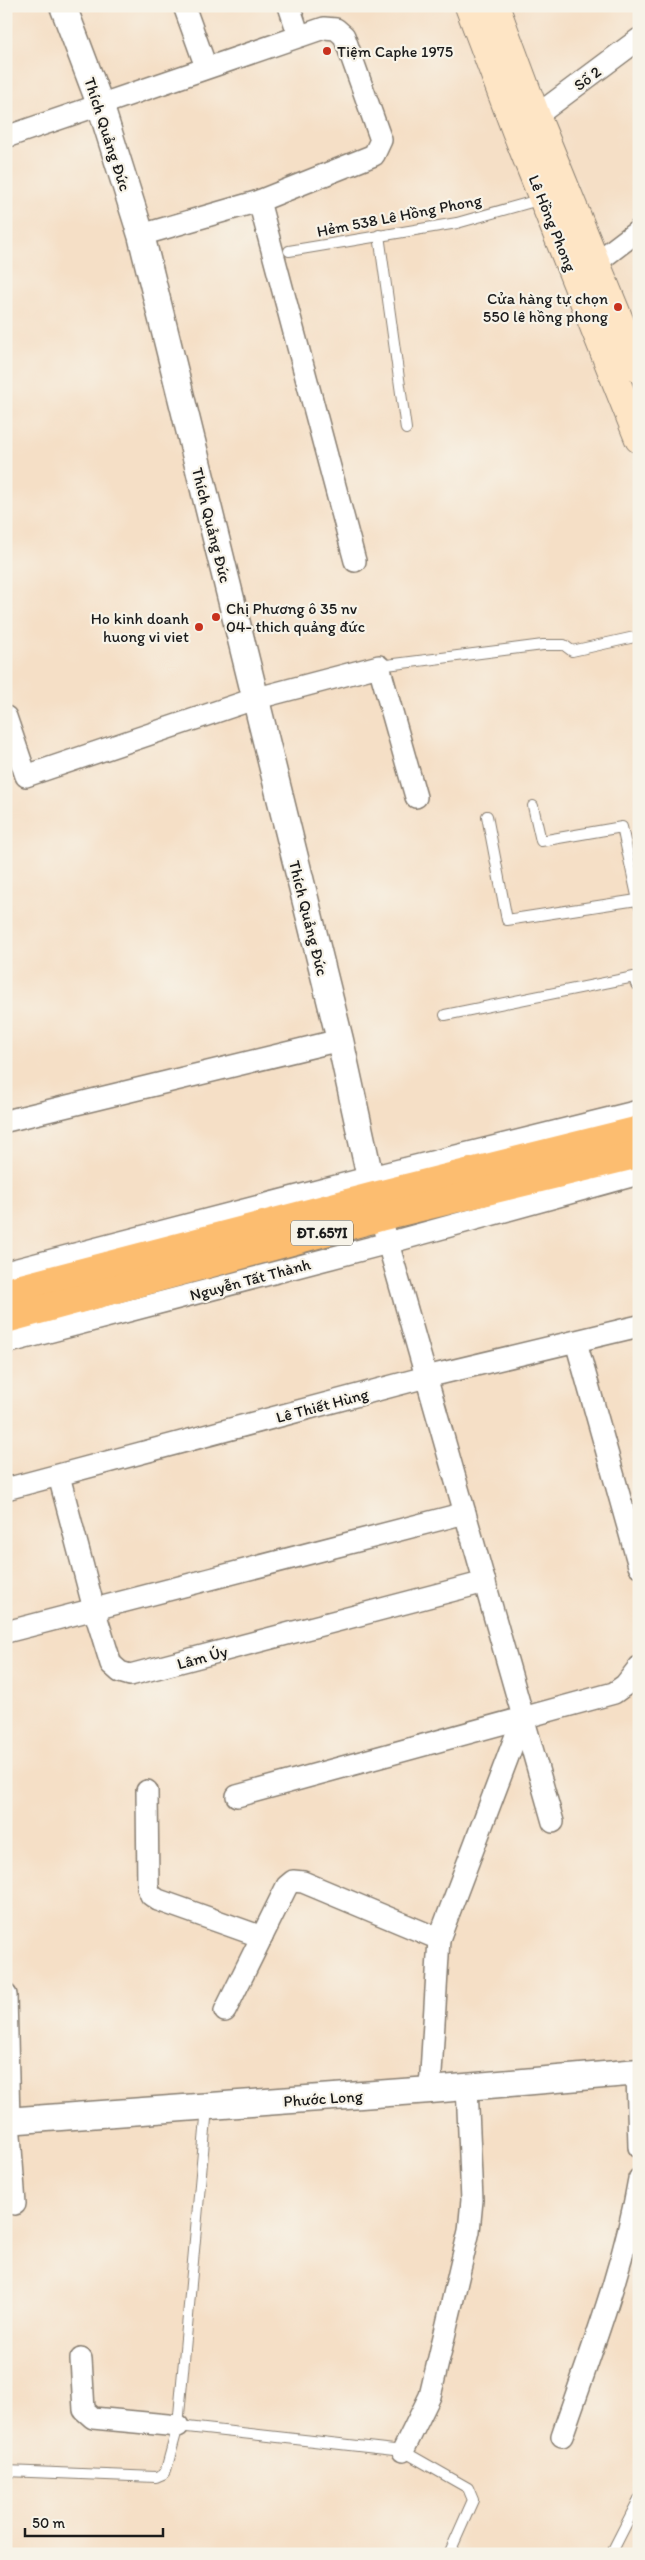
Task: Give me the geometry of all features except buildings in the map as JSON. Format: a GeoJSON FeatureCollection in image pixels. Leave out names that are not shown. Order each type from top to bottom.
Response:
{"type":"FeatureCollection","features":[{"type":"Feature","properties":{"kind":"main road","name":"Lê Hồng Phong"},"geometry":{"type":"LineString","coordinates":[[469,6],[543,199],[639,439]]}},
{"type":"Feature","properties":{"kind":"main road","name":"Lê Hồng Phong"},"geometry":{"type":"LineString","coordinates":[[495,6],[536,116],[639,369]]}},
{"type":"Feature","properties":{"kind":"main road"},"geometry":{"type":"LineString","coordinates":[[572,271],[597,262]]}},
{"type":"Feature","properties":{"kind":"main road","name":"Nguyễn Tất Thành"},"geometry":{"type":"LineString","coordinates":[[6,1292],[639,1130]]}},
{"type":"Feature","properties":{"kind":"main road","name":"Nguyễn Tất Thành"},"geometry":{"type":"LineString","coordinates":[[6,1319],[375,1197],[639,1154]]}},
{"type":"Feature","properties":{"kind":"street","name":"Thích Quảng Đức"},"geometry":{"type":"LineString","coordinates":[[63,6],[100,104],[141,235],[254,699],[340,1040],[375,1197]]}},
{"type":"Feature","properties":{"kind":"street"},"geometry":{"type":"LineString","coordinates":[[184,6],[206,67]]}},
{"type":"Feature","properties":{"kind":"street"},"geometry":{"type":"LineString","coordinates":[[288,6],[299,36]]}},
{"type":"Feature","properties":{"kind":"street"},"geometry":{"type":"LineString","coordinates":[[6,137],[324,28],[336,29],[344,36],[381,140],[379,148],[374,155],[259,201],[141,235]]}},
{"type":"Feature","properties":{"kind":"street","name":"Số 2"},"geometry":{"type":"LineString","coordinates":[[536,116],[639,40]]}},
{"type":"Feature","properties":{"kind":"street"},"geometry":{"type":"LineString","coordinates":[[259,201],[355,561]]}},
{"type":"Feature","properties":{"kind":"street"},"geometry":{"type":"LineString","coordinates":[[597,262],[639,230]]}},
{"type":"Feature","properties":{"kind":"street"},"geometry":{"type":"LineString","coordinates":[[6,717],[26,776],[254,699],[379,666],[416,797]]}},
{"type":"Feature","properties":{"kind":"street"},"geometry":{"type":"LineString","coordinates":[[6,1121],[340,1040]]}},
{"type":"Feature","properties":{"kind":"street","name":"Nguyễn Tất Thành"},"geometry":{"type":"LineString","coordinates":[[6,1272],[375,1197],[639,1111]]}},
{"type":"Feature","properties":{"kind":"street","name":"Nguyễn Tất Thành"},"geometry":{"type":"LineString","coordinates":[[6,1343],[388,1243],[639,1174]]}},
{"type":"Feature","properties":{"kind":"street"},"geometry":{"type":"LineString","coordinates":[[375,1197],[553,1822]]}},
{"type":"Feature","properties":{"kind":"street","name":"Lê Thiết Hùng"},"geometry":{"type":"LineString","coordinates":[[6,1489],[426,1377],[639,1326]]}},
{"type":"Feature","properties":{"kind":"street"},"geometry":{"type":"LineString","coordinates":[[576,1342],[639,1566]]}},
{"type":"Feature","properties":{"kind":"street","name":"Lâm Úy"},"geometry":{"type":"LineString","coordinates":[[59,1476],[94,1609],[111,1664],[120,1672],[130,1675],[484,1582]]}},
{"type":"Feature","properties":{"kind":"street"},"geometry":{"type":"LineString","coordinates":[[6,1632],[465,1514]]}},
{"type":"Feature","properties":{"kind":"street"},"geometry":{"type":"LineString","coordinates":[[237,1796],[523,1717],[614,1694],[625,1686],[639,1667]]}},
{"type":"Feature","properties":{"kind":"street"},"geometry":{"type":"LineString","coordinates":[[430,2090],[439,1939],[523,1717]]}},
{"type":"Feature","properties":{"kind":"street"},"geometry":{"type":"LineString","coordinates":[[147,1792],[148,1888],[151,1895],[158,1900],[262,1937]]}},
{"type":"Feature","properties":{"kind":"street"},"geometry":{"type":"LineString","coordinates":[[225,2011],[287,1886],[294,1881],[303,1882],[439,1939]]}},
{"type":"Feature","properties":{"kind":"street"},"geometry":{"type":"LineString","coordinates":[[6,1995],[8,2121],[15,2204]]}},
{"type":"Feature","properties":{"kind":"street"},"geometry":{"type":"LineString","coordinates":[[638,2072],[639,2147]]}},
{"type":"Feature","properties":{"kind":"street","name":"Phước Long"},"geometry":{"type":"LineString","coordinates":[[8,2121],[430,2090],[638,2072]]}},
{"type":"Feature","properties":{"kind":"street"},"geometry":{"type":"LineString","coordinates":[[403,2451],[430,2396],[469,2231],[472,2200],[467,2087]]}},
{"type":"Feature","properties":{"kind":"street"},"geometry":{"type":"LineString","coordinates":[[562,2436],[620,2264],[639,2179]]}},
{"type":"Feature","properties":{"kind":"street"},"geometry":{"type":"LineString","coordinates":[[81,2360],[84,2410],[87,2415],[93,2418],[178,2426]]}},
{"type":"Feature","properties":{"kind":"lane","name":"Hẻm 538 Lê Hồng Phong"},"geometry":{"type":"LineString","coordinates":[[289,251],[457,222],[543,199]]}},
{"type":"Feature","properties":{"kind":"lane"},"geometry":{"type":"LineString","coordinates":[[379,235],[406,429]]}},
{"type":"Feature","properties":{"kind":"lane"},"geometry":{"type":"LineString","coordinates":[[379,666],[543,646],[564,645],[572,651],[639,636]]}},
{"type":"Feature","properties":{"kind":"lane"},"geometry":{"type":"LineString","coordinates":[[487,816],[507,920],[638,903],[622,827],[541,841],[533,806]]}},
{"type":"Feature","properties":{"kind":"lane"},"geometry":{"type":"LineString","coordinates":[[445,1015],[634,977],[636,984],[639,984]]}},
{"type":"Feature","properties":{"kind":"lane"},"geometry":{"type":"LineString","coordinates":[[6,2471],[156,2477],[166,2470],[178,2426],[207,2107]]}},
{"type":"Feature","properties":{"kind":"lane"},"geometry":{"type":"LineString","coordinates":[[178,2426],[403,2451],[468,2488],[472,2494],[473,2500],[449,2554]]}},
{"type":"Feature","properties":{"kind":"lane"},"geometry":{"type":"LineString","coordinates":[[611,2554],[639,2499]]}},
{"type":"Feature","properties":{"kind":"place","name":"Tiệm Caphe 1975"},"geometry":{"type":"Point","coordinates":[327,51]}},
{"type":"Feature","properties":{"kind":"place","name":"Cửa hàng tự chọn 550 lê hồng phong"},"geometry":{"type":"Point","coordinates":[618,307]}},
{"type":"Feature","properties":{"kind":"place","name":"Chị Phương ô 35 nv 04- thich quảng đức"},"geometry":{"type":"Point","coordinates":[216,617]}},
{"type":"Feature","properties":{"kind":"place","name":"Ho kinh doanh huong vi viet"},"geometry":{"type":"Point","coordinates":[199,627]}}]}
